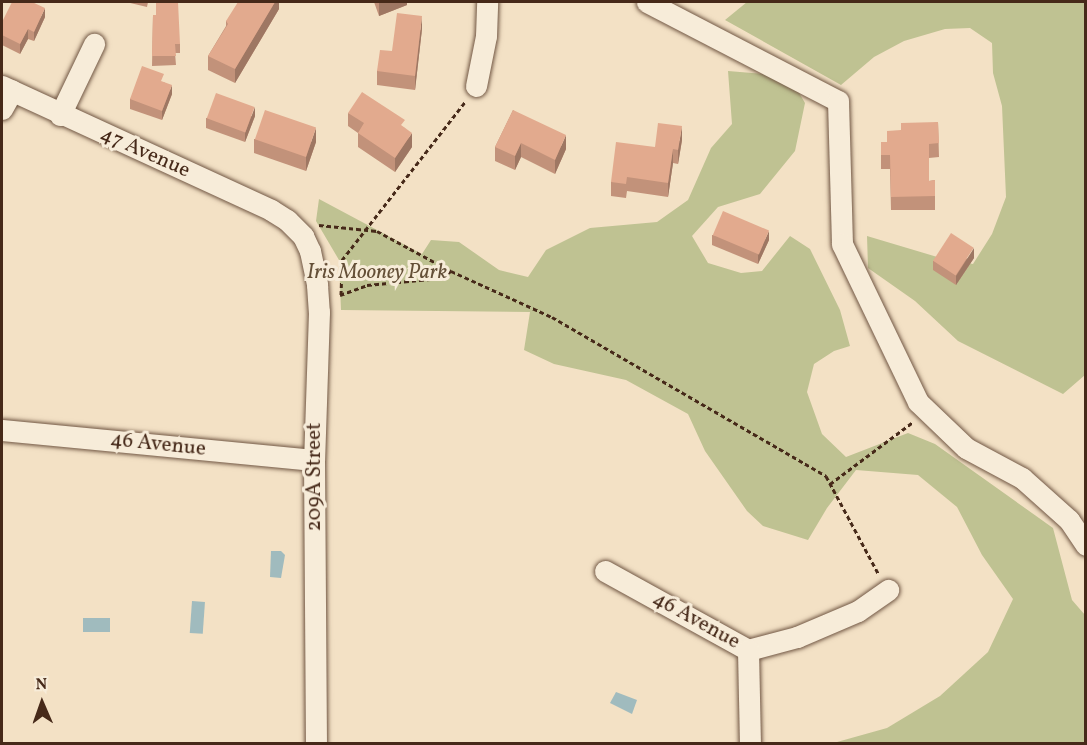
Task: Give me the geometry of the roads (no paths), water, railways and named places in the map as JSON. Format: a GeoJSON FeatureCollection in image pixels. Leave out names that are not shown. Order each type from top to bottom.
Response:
{"type":"FeatureCollection","features":[{"type":"Feature","properties":{"kind":"street"},"geometry":{"type":"LineString","coordinates":[[476,86],[486,36],[487,2]]}},
{"type":"Feature","properties":{"kind":"street"},"geometry":{"type":"LineString","coordinates":[[647,2],[838,101],[842,244],[918,402],[966,448],[1022,478],[1069,520],[1086,545]]}},
{"type":"Feature","properties":{"kind":"street"},"geometry":{"type":"LineString","coordinates":[[60,114],[94,44]]}},
{"type":"Feature","properties":{"kind":"street","name":"47 Avenue"},"geometry":{"type":"LineString","coordinates":[[5,95],[60,114],[271,210],[287,220]]}},
{"type":"Feature","properties":{"kind":"street","name":"209A Street"},"geometry":{"type":"LineString","coordinates":[[287,220],[303,236],[310,251],[318,298],[314,460],[316,744]]}},
{"type":"Feature","properties":{"kind":"street","name":"46 Avenue"},"geometry":{"type":"LineString","coordinates":[[2,430],[314,460]]}},
{"type":"Feature","properties":{"kind":"street","name":"46 Avenue"},"geometry":{"type":"LineString","coordinates":[[605,571],[748,650],[797,637],[858,611],[888,590]]}},
{"type":"Feature","properties":{"kind":"street"},"geometry":{"type":"LineString","coordinates":[[748,650],[750,744]]}},
{"type":"Feature","properties":{"kind":"water"},"geometry":{"type":"Polygon","coordinates":[[[271,551],[281,551],[285,555],[281,578],[270,577],[271,551]]]}},
{"type":"Feature","properties":{"kind":"water"},"geometry":{"type":"Polygon","coordinates":[[[192,601],[205,602],[203,634],[190,633],[192,601]]]}},
{"type":"Feature","properties":{"kind":"water"},"geometry":{"type":"Polygon","coordinates":[[[83,618],[110,618],[110,632],[83,632],[83,618]]]}},
{"type":"Feature","properties":{"kind":"water"},"geometry":{"type":"Polygon","coordinates":[[[616,692],[637,700],[632,714],[610,703],[616,692]]]}},
{"type":"Feature","properties":{"kind":"park label","name":"Iris Mooney Park"},"geometry":{"type":"Point","coordinates":[377,273]}}]}
